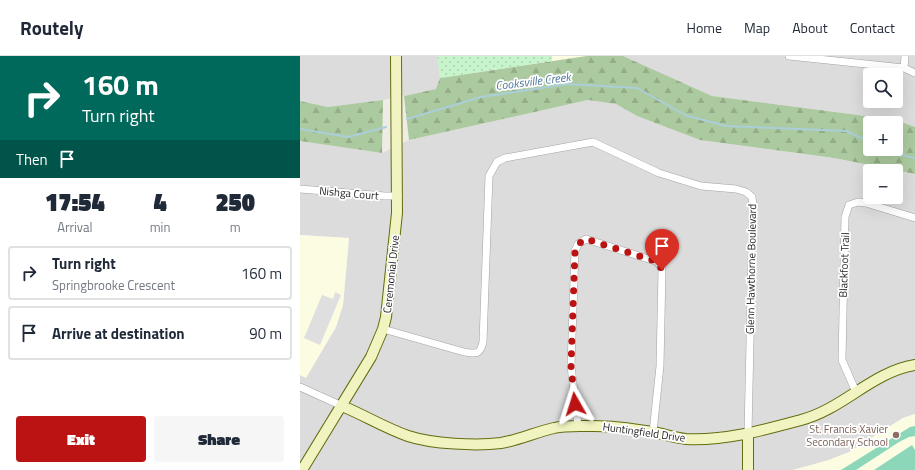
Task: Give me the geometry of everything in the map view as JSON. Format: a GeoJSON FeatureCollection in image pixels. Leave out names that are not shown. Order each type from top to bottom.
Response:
{"type":"FeatureCollection","features":[{"type":"Feature","properties":{"kind":"street","name":"Ceremonial Drive"},"geometry":{"type":"LineString","coordinates":[[302,470],[371,357],[383,329],[388,304],[398,196],[396,56]]}},
{"type":"Feature","properties":{"kind":"street"},"geometry":{"type":"LineString","coordinates":[[789,56],[904,68],[915,73]]}},
{"type":"Feature","properties":{"kind":"street"},"geometry":{"type":"LineString","coordinates":[[904,68],[905,56]]}},
{"type":"Feature","properties":{"kind":"street","name":"Glenn Hawthorne Boulevard"},"geometry":{"type":"LineString","coordinates":[[383,329],[464,352],[477,353],[481,350],[483,342],[489,176],[497,162],[505,158],[593,142],[659,173],[701,186],[736,189],[746,192],[752,197],[753,205],[748,470]]}},
{"type":"Feature","properties":{"kind":"street","name":"Nishga Court"},"geometry":{"type":"LineString","coordinates":[[300,189],[398,196]]}},
{"type":"Feature","properties":{"kind":"street","name":"Blackfoot Trail"},"geometry":{"type":"LineString","coordinates":[[856,392],[842,360],[845,217],[848,205],[862,202],[915,218]]}},
{"type":"Feature","properties":{"kind":"street"},"geometry":{"type":"LineString","coordinates":[[578,426],[571,366],[575,251],[578,244],[586,239],[658,262],[662,270],[660,366],[653,432]]}},
{"type":"Feature","properties":{"kind":"street","name":"Huntingfield Drive"},"geometry":{"type":"LineString","coordinates":[[342,406],[409,436],[422,439],[476,445],[517,440],[554,428],[578,426],[597,426],[653,432],[683,439],[701,439],[748,433],[803,420],[822,413],[891,372],[915,365]]}},
{"type":"Feature","properties":{"kind":"street"},"geometry":{"type":"LineString","coordinates":[[300,387],[342,406]]}},
{"type":"Feature","properties":{"kind":"shaded area"},"geometry":{"type":"Polygon","coordinates":[[[300,56],[437,56],[440,78],[437,89],[373,102],[328,107],[300,101],[300,56]]]}},
{"type":"Feature","properties":{"kind":"shaded area"},"geometry":{"type":"Polygon","coordinates":[[[552,56],[587,56],[552,61],[552,56]]]}},
{"type":"Feature","properties":{"kind":"shaded area"},"geometry":{"type":"Polygon","coordinates":[[[623,56],[915,56],[915,127],[903,123],[903,116],[865,116],[712,96],[623,56]]]}},
{"type":"Feature","properties":{"kind":"shaded area"},"geometry":{"type":"Polygon","coordinates":[[[588,100],[616,104],[637,116],[700,140],[834,158],[864,164],[863,164],[863,204],[903,204],[903,172],[915,174],[915,414],[903,418],[849,452],[829,460],[793,470],[300,470],[300,375],[306,377],[336,327],[343,305],[349,238],[300,235],[300,141],[382,153],[409,140],[588,100]]]}},
{"type":"Feature","properties":{"kind":"shaded area"},"geometry":{"type":"Polygon","coordinates":[[[300,235],[349,238],[343,305],[336,327],[306,378],[300,375],[300,235]]]}},
{"type":"Feature","properties":{"kind":"shaded area"},"geometry":{"type":"Polygon","coordinates":[[[335,292],[341,295],[320,345],[304,338],[322,295],[333,299],[335,292]]]}},
{"type":"Feature","properties":{"kind":"shaded area","name":"St. Francis Xavier Secondary School"},"geometry":{"type":"Polygon","coordinates":[[[915,414],[915,470],[793,470],[829,460],[849,452],[903,418],[915,414]]]}},
{"type":"Feature","properties":{"kind":"green space"},"geometry":{"type":"Polygon","coordinates":[[[437,56],[552,56],[552,61],[440,78],[437,56]]]}},
{"type":"Feature","properties":{"kind":"green space"},"geometry":{"type":"Polygon","coordinates":[[[587,56],[623,56],[712,96],[865,116],[863,116],[863,156],[903,156],[903,123],[915,127],[915,174],[903,172],[903,164],[864,164],[834,158],[700,140],[637,116],[616,104],[588,100],[409,140],[404,96],[436,89],[440,78],[587,56]]]}},
{"type":"Feature","properties":{"kind":"green space"},"geometry":{"type":"Polygon","coordinates":[[[383,100],[382,153],[300,141],[300,101],[328,107],[383,100]]]}},
{"type":"Feature","properties":{"kind":"green space"},"geometry":{"type":"Polygon","coordinates":[[[915,426],[915,436],[899,442],[856,470],[841,470],[910,427],[915,426]]]}},
{"type":"Feature","properties":{"kind":"green space"},"geometry":{"type":"Polygon","coordinates":[[[912,445],[915,450],[915,470],[874,470],[912,445]]]}},
{"type":"Feature","properties":{"kind":"waterway","name":"Cooksville Creek"},"geometry":{"type":"LineString","coordinates":[[407,119],[481,97],[568,84],[637,88],[685,115],[726,126],[846,131],[863,139]]}},
{"type":"Feature","properties":{"kind":"waterway","name":"Cooksville Creek"},"geometry":{"type":"LineString","coordinates":[[300,129],[348,137],[386,127]]}},
{"type":"Feature","properties":{"kind":"waterway","name":"Cooksville Creek"},"geometry":{"type":"LineString","coordinates":[[903,155],[915,158]]}},
{"type":"Feature","properties":{"kind":"place","name":"St. Francis Xavier Secondary School"},"geometry":{"type":"Point","coordinates":[896,435]}},
{"type":"Feature","properties":{"kind":"route"},"geometry":{"type":"LineString","coordinates":[[575,404],[571,366],[575,251],[578,244],[586,239],[658,262],[662,270]]}}]}
